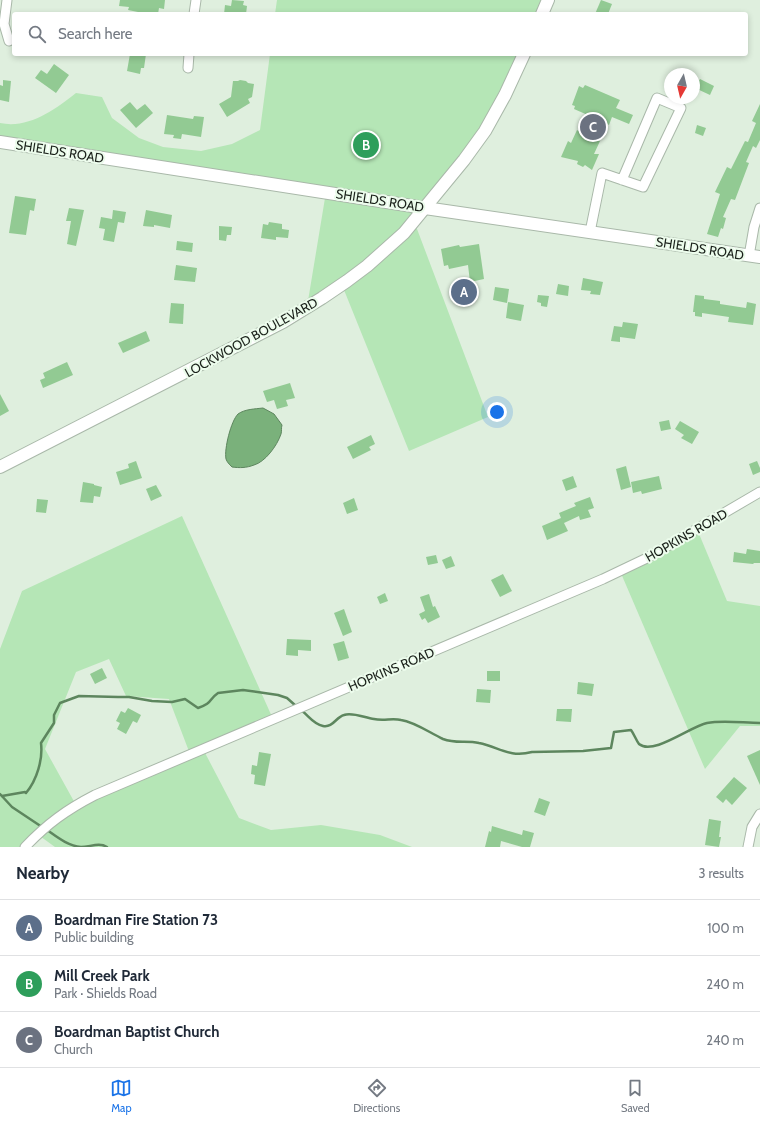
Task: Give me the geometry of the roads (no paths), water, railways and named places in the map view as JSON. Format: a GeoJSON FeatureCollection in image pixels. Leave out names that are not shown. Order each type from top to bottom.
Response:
{"type":"FeatureCollection","features":[{"type":"Feature","properties":{"kind":"main road"},"geometry":{"type":"LineString","coordinates":[[543,12],[548,0]]}},
{"type":"Feature","properties":{"kind":"main road","name":"LOCKWOOD BOULEVARD"},"geometry":{"type":"LineString","coordinates":[[0,467],[283,322],[322,298],[367,266],[404,233],[464,160],[485,131],[505,96],[523,56]]}},
{"type":"Feature","properties":{"kind":"main road","name":"SHIELDS ROAD"},"geometry":{"type":"LineString","coordinates":[[0,142],[754,257]]}},
{"type":"Feature","properties":{"kind":"street"},"geometry":{"type":"LineString","coordinates":[[7,0],[4,24],[9,41]]}},
{"type":"Feature","properties":{"kind":"street"},"geometry":{"type":"LineString","coordinates":[[194,12],[196,0]]}},
{"type":"Feature","properties":{"kind":"street"},"geometry":{"type":"LineString","coordinates":[[188,68],[189,56]]}},
{"type":"Feature","properties":{"kind":"street"},"geometry":{"type":"LineString","coordinates":[[590,232],[602,173],[622,180],[643,187],[681,108],[657,98],[622,180]]}},
{"type":"Feature","properties":{"kind":"street"},"geometry":{"type":"LineString","coordinates":[[754,257],[754,227],[760,208]]}},
{"type":"Feature","properties":{"kind":"street","name":"HOPKINS ROAD"},"geometry":{"type":"LineString","coordinates":[[24,847],[56,818],[76,805],[112,787],[603,579],[647,558],[760,492]]}},
{"type":"Feature","properties":{"kind":"street"},"geometry":{"type":"LineString","coordinates":[[748,847],[752,827],[760,814]]}},
{"type":"Feature","properties":{"kind":"waterway"},"geometry":{"type":"LineString","coordinates":[[2,796],[26,793],[30,788],[36,776],[40,762],[41,743],[54,723],[54,715],[60,703],[79,696],[129,697],[152,701],[172,702],[185,699],[198,708],[208,703],[218,693],[243,690],[278,695],[287,698],[296,706]]}},
{"type":"Feature","properties":{"kind":"waterway"},"geometry":{"type":"LineString","coordinates":[[301,710],[314,722],[323,726],[332,724],[341,716],[348,714],[377,720],[398,719],[412,723],[443,739],[457,742],[479,743],[517,754],[532,752],[583,751],[611,748],[614,732],[631,730],[639,744],[645,747],[662,743],[707,723],[760,723]]}},
{"type":"Feature","properties":{"kind":"waterway"},"geometry":{"type":"LineString","coordinates":[[0,794],[12,807],[42,827]]}},
{"type":"Feature","properties":{"kind":"waterway"},"geometry":{"type":"LineString","coordinates":[[47,830],[63,841],[72,845],[81,847],[98,845],[107,847]]}},
{"type":"Feature","properties":{"kind":"place","name":"Boardman Baptist Church"},"geometry":{"type":"Point","coordinates":[593,127]}},
{"type":"Feature","properties":{"kind":"place","name":"Mill Creek Park"},"geometry":{"type":"Point","coordinates":[366,145]}},
{"type":"Feature","properties":{"kind":"place","name":"Boardman Fire Station 73"},"geometry":{"type":"Point","coordinates":[464,292]}}]}
